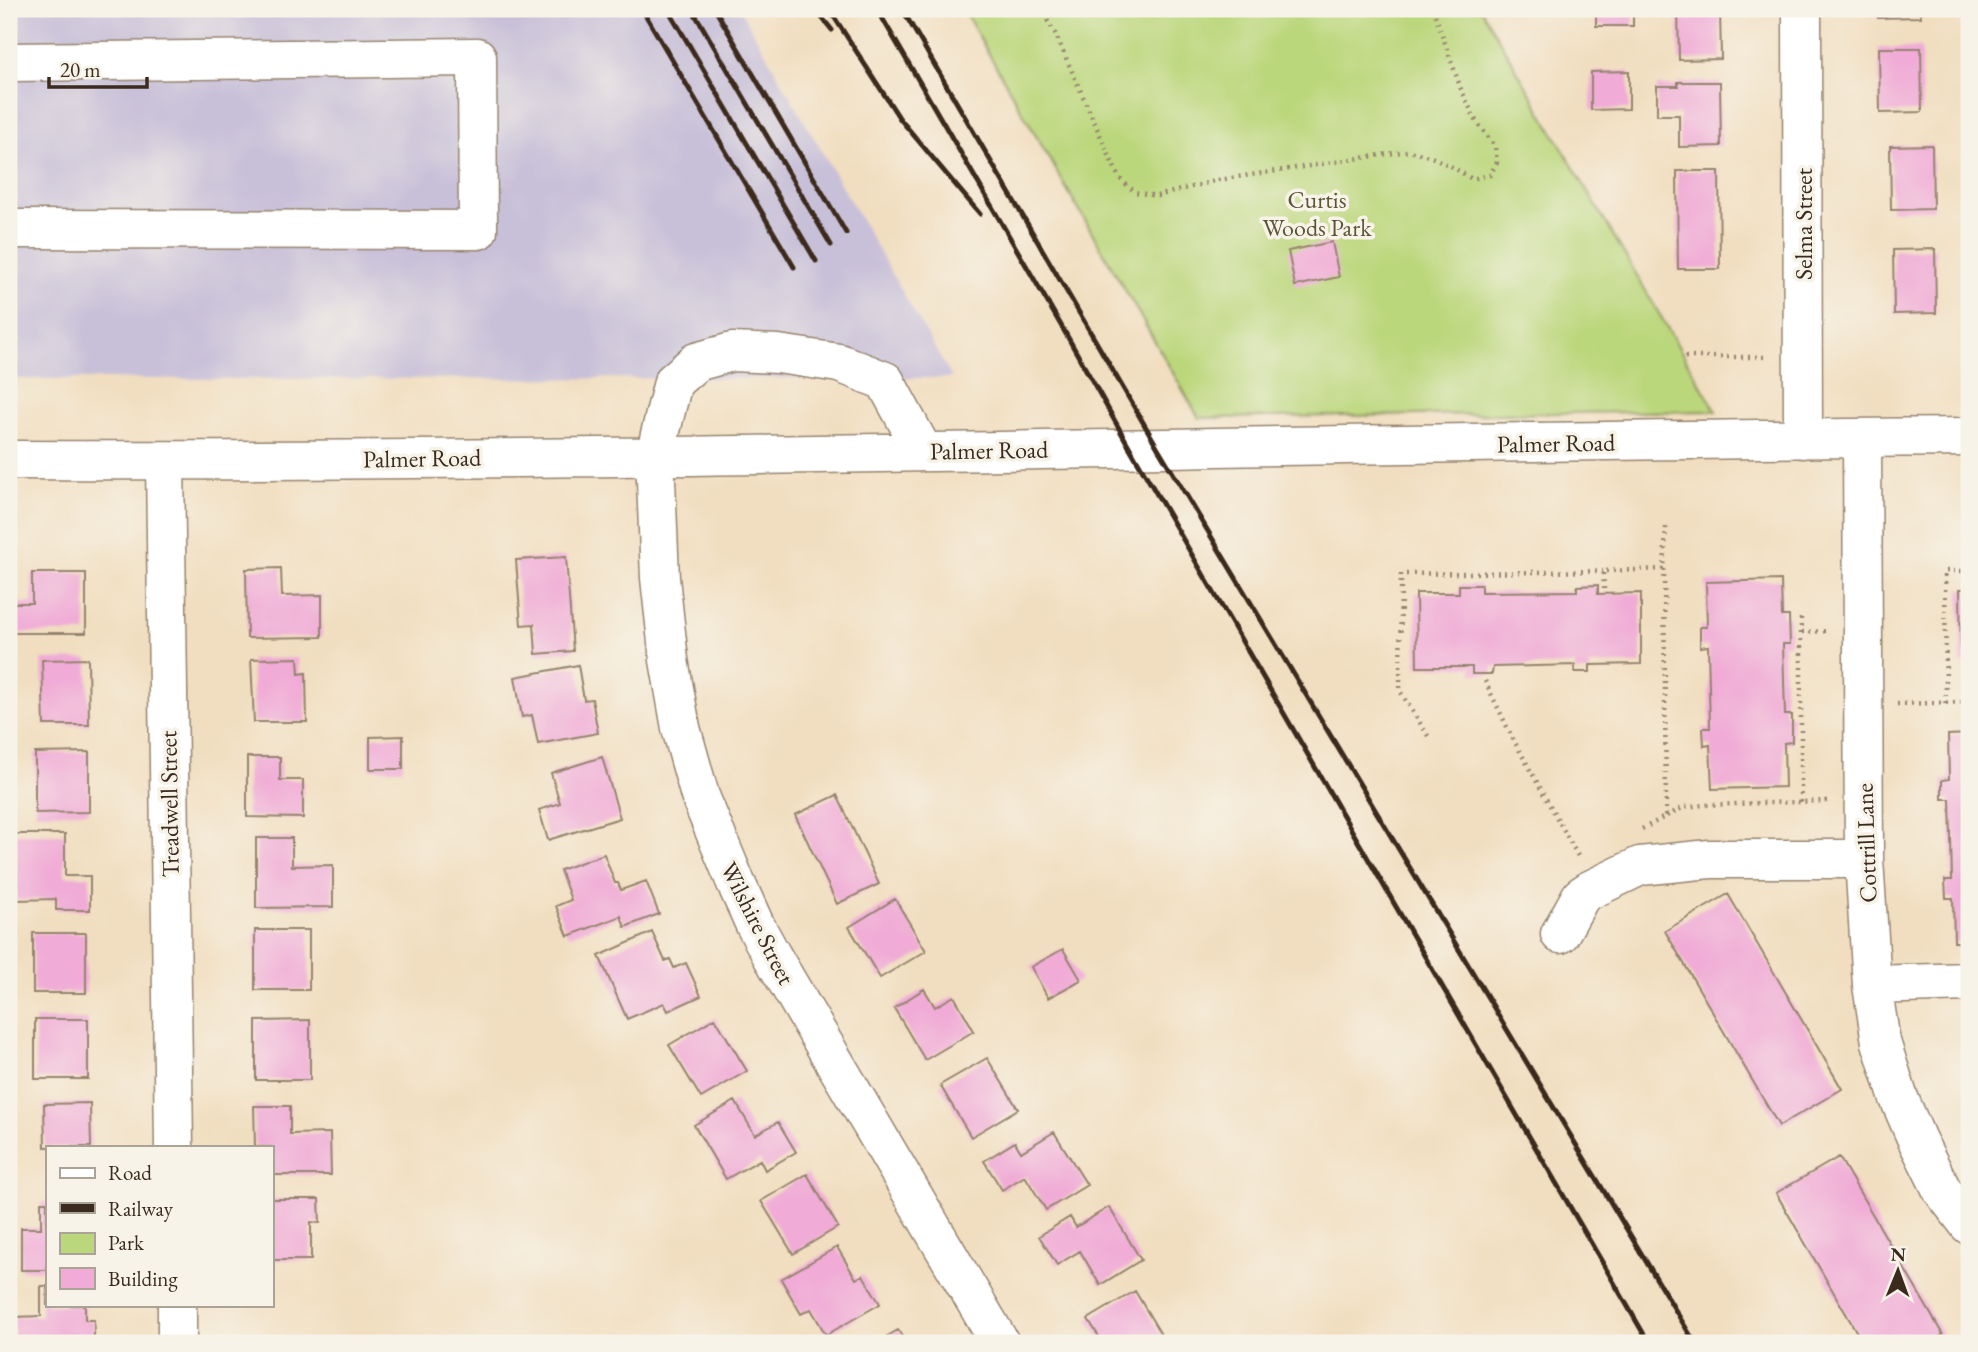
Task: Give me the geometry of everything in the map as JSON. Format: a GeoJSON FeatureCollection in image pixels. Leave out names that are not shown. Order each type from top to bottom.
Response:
{"type":"FeatureCollection","features":[{"type":"Feature","properties":{"kind":"street","name":"Selma Street"},"geometry":{"type":"LineString","coordinates":[[1801,9],[1803,439]]}},
{"type":"Feature","properties":{"kind":"street"},"geometry":{"type":"LineString","coordinates":[[9,62],[477,57],[478,230],[9,229]]}},
{"type":"Feature","properties":{"kind":"street","name":"Wilshire Street"},"geometry":{"type":"LineString","coordinates":[[923,451],[885,382],[839,363],[778,354],[732,352],[696,362],[673,382],[654,455],[660,578],[669,660],[681,728],[700,796],[716,838],[772,956],[1000,1343]]}},
{"type":"Feature","properties":{"kind":"street","name":"Palmer Road"},"geometry":{"type":"LineString","coordinates":[[9,460],[165,461],[1969,437]]}},
{"type":"Feature","properties":{"kind":"street","name":"Cottrill Lane"},"geometry":{"type":"LineString","coordinates":[[1862,438],[1864,859],[1872,985],[1881,1042],[1898,1096],[1942,1190],[1969,1226]]}},
{"type":"Feature","properties":{"kind":"street","name":"Treadwell Street"},"geometry":{"type":"LineString","coordinates":[[165,461],[174,1146]]}},
{"type":"Feature","properties":{"kind":"street"},"geometry":{"type":"LineString","coordinates":[[1560,934],[1581,896],[1640,866],[1710,859],[1864,859]]}},
{"type":"Feature","properties":{"kind":"street"},"geometry":{"type":"LineString","coordinates":[[1872,985],[1969,982]]}},
{"type":"Feature","properties":{"kind":"street"},"geometry":{"type":"LineString","coordinates":[[177,1306],[177,1343]]}},
{"type":"Feature","properties":{"kind":"path"},"geometry":{"type":"LineString","coordinates":[[1023,9],[1044,15],[1055,33],[1119,178],[1135,192],[1157,196],[1218,180],[1407,151],[1427,154],[1444,161],[1472,179],[1490,175],[1497,162],[1495,147],[1475,119],[1466,99],[1433,9]]}},
{"type":"Feature","properties":{"kind":"path"},"geometry":{"type":"LineString","coordinates":[[1685,357],[1804,357]]}},
{"type":"Feature","properties":{"kind":"path"},"geometry":{"type":"LineString","coordinates":[[1666,527],[1666,816]]}},
{"type":"Feature","properties":{"kind":"path"},"geometry":{"type":"LineString","coordinates":[[1428,736],[1400,691],[1401,574],[1664,569]]}},
{"type":"Feature","properties":{"kind":"path"},"geometry":{"type":"LineString","coordinates":[[1603,571],[1604,589]]}},
{"type":"Feature","properties":{"kind":"path"},"geometry":{"type":"LineString","coordinates":[[1946,703],[1945,571],[1969,571]]}},
{"type":"Feature","properties":{"kind":"path"},"geometry":{"type":"LineString","coordinates":[[1801,617],[1801,802]]}},
{"type":"Feature","properties":{"kind":"path"},"geometry":{"type":"LineString","coordinates":[[1802,632],[1834,631]]}},
{"type":"Feature","properties":{"kind":"path"},"geometry":{"type":"LineString","coordinates":[[1485,681],[1512,737],[1581,861]]}},
{"type":"Feature","properties":{"kind":"path"},"geometry":{"type":"LineString","coordinates":[[1889,705],[1969,702]]}},
{"type":"Feature","properties":{"kind":"path"},"geometry":{"type":"LineString","coordinates":[[1639,830],[1684,807],[1834,801]]}},
{"type":"Feature","properties":{"kind":"shaded area"},"geometry":{"type":"Polygon","coordinates":[[[9,9],[740,9],[952,378],[9,379],[9,9]]]}},
{"type":"Feature","properties":{"kind":"green space","name":"Curtis Woods Park"},"geometry":{"type":"Polygon","coordinates":[[[963,9],[1481,9],[1716,411],[1199,418],[963,9]]]}},
{"type":"Feature","properties":{"kind":"building"},"geometry":{"type":"Polygon","coordinates":[[[1596,9],[1633,9],[1633,26],[1596,26],[1596,9]]]}},
{"type":"Feature","properties":{"kind":"building"},"geometry":{"type":"Polygon","coordinates":[[[1678,9],[1720,9],[1721,59],[1679,60],[1678,9]]]}},
{"type":"Feature","properties":{"kind":"building"},"geometry":{"type":"Polygon","coordinates":[[[1878,9],[1920,9],[1921,17],[1878,18],[1878,9]]]}},
{"type":"Feature","properties":{"kind":"building"},"geometry":{"type":"Polygon","coordinates":[[[1879,48],[1921,48],[1922,112],[1880,113],[1879,48]]]}},
{"type":"Feature","properties":{"kind":"building"},"geometry":{"type":"Polygon","coordinates":[[[1629,71],[1629,109],[1591,110],[1591,72],[1629,71]]]}},
{"type":"Feature","properties":{"kind":"building"},"geometry":{"type":"Polygon","coordinates":[[[1678,82],[1720,82],[1721,146],[1679,147],[1679,115],[1657,115],[1657,86],[1678,86],[1678,82]]]}},
{"type":"Feature","properties":{"kind":"building"},"geometry":{"type":"Polygon","coordinates":[[[1932,145],[1933,209],[1891,210],[1890,146],[1932,145]]]}},
{"type":"Feature","properties":{"kind":"building"},"geometry":{"type":"Polygon","coordinates":[[[1677,171],[1719,171],[1720,269],[1678,269],[1677,171]]]}},
{"type":"Feature","properties":{"kind":"building"},"geometry":{"type":"Polygon","coordinates":[[[1332,242],[1339,277],[1295,286],[1288,251],[1332,242]]]}},
{"type":"Feature","properties":{"kind":"building"},"geometry":{"type":"Polygon","coordinates":[[[1935,249],[1936,313],[1894,314],[1893,250],[1935,249]]]}},
{"type":"Feature","properties":{"kind":"building"},"geometry":{"type":"Polygon","coordinates":[[[566,557],[573,651],[536,654],[534,624],[521,625],[516,560],[566,557]]]}},
{"type":"Feature","properties":{"kind":"building"},"geometry":{"type":"Polygon","coordinates":[[[281,568],[282,596],[322,595],[322,637],[247,638],[246,569],[281,568]]]}},
{"type":"Feature","properties":{"kind":"building"},"geometry":{"type":"Polygon","coordinates":[[[32,573],[86,573],[86,633],[9,633],[9,603],[32,603],[32,573]]]}},
{"type":"Feature","properties":{"kind":"building"},"geometry":{"type":"Polygon","coordinates":[[[1781,580],[1782,616],[1789,616],[1790,644],[1783,644],[1785,715],[1792,715],[1792,742],[1784,743],[1785,787],[1712,789],[1710,745],[1704,746],[1703,728],[1710,728],[1708,646],[1700,647],[1700,627],[1707,627],[1706,582],[1781,580]]]}},
{"type":"Feature","properties":{"kind":"building"},"geometry":{"type":"Polygon","coordinates":[[[1459,585],[1481,585],[1481,592],[1577,591],[1577,586],[1598,585],[1598,594],[1641,593],[1641,664],[1590,665],[1590,672],[1575,672],[1575,665],[1493,667],[1492,674],[1472,674],[1472,667],[1417,667],[1416,593],[1459,593],[1459,585]]]}},
{"type":"Feature","properties":{"kind":"building"},"geometry":{"type":"Polygon","coordinates":[[[1960,589],[1969,589],[1969,663],[1961,663],[1960,589]]]}},
{"type":"Feature","properties":{"kind":"building"},"geometry":{"type":"Polygon","coordinates":[[[298,658],[299,674],[306,673],[307,722],[254,722],[251,659],[298,658]]]}},
{"type":"Feature","properties":{"kind":"building"},"geometry":{"type":"Polygon","coordinates":[[[88,659],[89,725],[44,725],[42,660],[88,659]]]}},
{"type":"Feature","properties":{"kind":"building"},"geometry":{"type":"Polygon","coordinates":[[[578,665],[584,700],[592,699],[598,733],[538,744],[532,715],[522,717],[515,677],[578,665]]]}},
{"type":"Feature","properties":{"kind":"building"},"geometry":{"type":"Polygon","coordinates":[[[1969,734],[1969,942],[1954,942],[1953,898],[1946,898],[1945,880],[1952,880],[1950,799],[1942,799],[1942,780],[1949,779],[1948,735],[1969,734]]]}},
{"type":"Feature","properties":{"kind":"building"},"geometry":{"type":"Polygon","coordinates":[[[403,736],[403,769],[370,769],[370,737],[403,736]]]}},
{"type":"Feature","properties":{"kind":"building"},"geometry":{"type":"Polygon","coordinates":[[[89,752],[89,812],[35,813],[35,753],[89,752]]]}},
{"type":"Feature","properties":{"kind":"building"},"geometry":{"type":"Polygon","coordinates":[[[247,757],[280,757],[280,780],[303,780],[303,818],[247,817],[247,757]]]}},
{"type":"Feature","properties":{"kind":"building"},"geometry":{"type":"Polygon","coordinates":[[[602,757],[620,818],[548,840],[539,810],[560,803],[551,773],[602,757]]]}},
{"type":"Feature","properties":{"kind":"building"},"geometry":{"type":"Polygon","coordinates":[[[837,795],[879,884],[837,904],[795,815],[837,795]]]}},
{"type":"Feature","properties":{"kind":"building"},"geometry":{"type":"Polygon","coordinates":[[[15,834],[65,834],[65,876],[90,876],[90,910],[56,910],[56,899],[16,900],[15,834]]]}},
{"type":"Feature","properties":{"kind":"building"},"geometry":{"type":"Polygon","coordinates":[[[256,838],[292,838],[292,866],[333,865],[333,907],[256,908],[256,838]]]}},
{"type":"Feature","properties":{"kind":"building"},"geometry":{"type":"Polygon","coordinates":[[[604,854],[615,883],[618,883],[621,890],[646,881],[659,914],[625,927],[621,916],[568,936],[556,906],[571,900],[560,870],[604,854]]]}},
{"type":"Feature","properties":{"kind":"building"},"geometry":{"type":"Polygon","coordinates":[[[1728,894],[1842,1089],[1779,1126],[1665,931],[1728,894]]]}},
{"type":"Feature","properties":{"kind":"building"},"geometry":{"type":"Polygon","coordinates":[[[895,899],[926,951],[880,978],[849,927],[895,899]]]}},
{"type":"Feature","properties":{"kind":"building"},"geometry":{"type":"Polygon","coordinates":[[[255,930],[309,930],[309,990],[255,990],[255,930]]]}},
{"type":"Feature","properties":{"kind":"building"},"geometry":{"type":"Polygon","coordinates":[[[652,932],[665,961],[670,959],[674,968],[686,963],[701,996],[668,1011],[664,1003],[627,1019],[599,956],[652,932]]]}},
{"type":"Feature","properties":{"kind":"building"},"geometry":{"type":"Polygon","coordinates":[[[33,933],[86,933],[86,993],[33,993],[33,933]]]}},
{"type":"Feature","properties":{"kind":"building"},"geometry":{"type":"Polygon","coordinates":[[[1063,949],[1081,980],[1048,998],[1031,967],[1063,949]]]}},
{"type":"Feature","properties":{"kind":"building"},"geometry":{"type":"Polygon","coordinates":[[[924,989],[935,1007],[954,996],[974,1031],[925,1060],[894,1008],[924,989]]]}},
{"type":"Feature","properties":{"kind":"building"},"geometry":{"type":"Polygon","coordinates":[[[715,1018],[747,1071],[701,1098],[669,1045],[715,1018]]]}},
{"type":"Feature","properties":{"kind":"building"},"geometry":{"type":"Polygon","coordinates":[[[35,1019],[88,1019],[88,1079],[35,1079],[35,1019]]]}},
{"type":"Feature","properties":{"kind":"building"},"geometry":{"type":"Polygon","coordinates":[[[310,1020],[310,1080],[256,1080],[256,1021],[310,1020]]]}},
{"type":"Feature","properties":{"kind":"building"},"geometry":{"type":"Polygon","coordinates":[[[987,1058],[1018,1109],[971,1137],[940,1085],[987,1058]]]}},
{"type":"Feature","properties":{"kind":"building"},"geometry":{"type":"Polygon","coordinates":[[[735,1101],[755,1135],[778,1122],[796,1152],[765,1170],[760,1160],[726,1179],[694,1125],[735,1101]]]}},
{"type":"Feature","properties":{"kind":"building"},"geometry":{"type":"Polygon","coordinates":[[[90,1103],[91,1146],[45,1147],[44,1104],[90,1103]]]}},
{"type":"Feature","properties":{"kind":"building"},"geometry":{"type":"Polygon","coordinates":[[[254,1106],[290,1106],[290,1134],[330,1133],[331,1175],[273,1175],[273,1146],[255,1146],[254,1106]]]}},
{"type":"Feature","properties":{"kind":"building"},"geometry":{"type":"Polygon","coordinates":[[[1054,1132],[1087,1185],[1046,1210],[1025,1176],[1002,1190],[984,1161],[1015,1142],[1021,1152],[1054,1132]]]}},
{"type":"Feature","properties":{"kind":"building"},"geometry":{"type":"Polygon","coordinates":[[[1839,1157],[1943,1335],[1929,1343],[1863,1343],[1776,1193],[1839,1157]]]}},
{"type":"Feature","properties":{"kind":"building"},"geometry":{"type":"Polygon","coordinates":[[[807,1174],[838,1227],[793,1254],[761,1201],[807,1174]]]}},
{"type":"Feature","properties":{"kind":"building"},"geometry":{"type":"Polygon","coordinates":[[[273,1199],[319,1199],[320,1223],[311,1222],[311,1260],[273,1260],[273,1199]]]}},
{"type":"Feature","properties":{"kind":"building"},"geometry":{"type":"Polygon","coordinates":[[[41,1202],[46,1202],[46,1270],[21,1270],[21,1228],[41,1228],[41,1202]]]}},
{"type":"Feature","properties":{"kind":"building"},"geometry":{"type":"Polygon","coordinates":[[[1109,1207],[1141,1260],[1100,1285],[1080,1251],[1057,1265],[1039,1236],[1070,1217],[1076,1227],[1109,1207]]]}},
{"type":"Feature","properties":{"kind":"building"},"geometry":{"type":"Polygon","coordinates":[[[837,1247],[856,1279],[863,1275],[880,1304],[826,1335],[811,1309],[801,1314],[781,1279],[837,1247]]]}},
{"type":"Feature","properties":{"kind":"building"},"geometry":{"type":"Polygon","coordinates":[[[41,1286],[46,1286],[46,1306],[85,1306],[85,1320],[94,1320],[94,1343],[14,1343],[14,1317],[41,1316],[41,1286]]]}},
{"type":"Feature","properties":{"kind":"building"},"geometry":{"type":"Polygon","coordinates":[[[1135,1291],[1166,1343],[1103,1343],[1088,1319],[1135,1291]]]}},
{"type":"Feature","properties":{"kind":"building"},"geometry":{"type":"Polygon","coordinates":[[[898,1330],[906,1343],[875,1343],[898,1330]]]}},
{"type":"Feature","properties":{"kind":"railway"},"geometry":{"type":"LineString","coordinates":[[642,9],[794,267]]}},
{"type":"Feature","properties":{"kind":"railway"},"geometry":{"type":"LineString","coordinates":[[668,9],[816,261]]}},
{"type":"Feature","properties":{"kind":"railway"},"geometry":{"type":"LineString","coordinates":[[692,9],[831,245]]}},
{"type":"Feature","properties":{"kind":"railway"},"geometry":{"type":"LineString","coordinates":[[715,9],[846,233]]}},
{"type":"Feature","properties":{"kind":"railway"},"geometry":{"type":"LineString","coordinates":[[815,9],[832,30]]}},
{"type":"Feature","properties":{"kind":"railway"},"geometry":{"type":"LineString","coordinates":[[829,9],[900,119],[980,214]]}},
{"type":"Feature","properties":{"kind":"railway"},"geometry":{"type":"LineString","coordinates":[[877,9],[1649,1343]]}},
{"type":"Feature","properties":{"kind":"railway"},"geometry":{"type":"LineString","coordinates":[[902,9],[1158,448],[1695,1343]]}}]}
